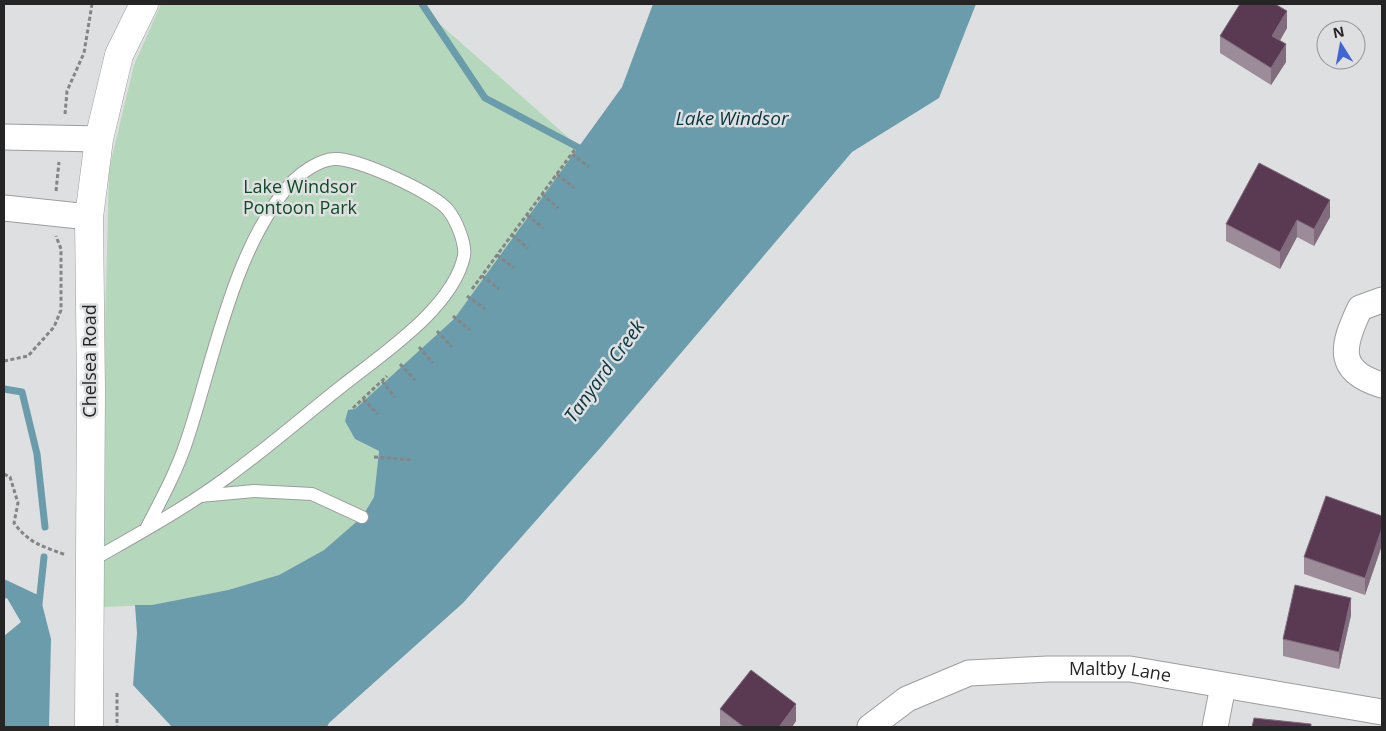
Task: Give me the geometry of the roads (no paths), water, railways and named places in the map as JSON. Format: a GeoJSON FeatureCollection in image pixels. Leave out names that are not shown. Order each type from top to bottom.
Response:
{"type":"FeatureCollection","features":[{"type":"Feature","properties":{"kind":"street","name":"Chelsea Road"},"geometry":{"type":"LineString","coordinates":[[89,727],[80,559],[89,217],[99,139],[119,55],[144,4]]}},
{"type":"Feature","properties":{"kind":"street"},"geometry":{"type":"LineString","coordinates":[[4,137],[99,139]]}},
{"type":"Feature","properties":{"kind":"street"},"geometry":{"type":"LineString","coordinates":[[4,208],[89,217]]}},
{"type":"Feature","properties":{"kind":"street"},"geometry":{"type":"LineString","coordinates":[[1382,300],[1360,308],[1349,332],[1345,353],[1353,369],[1366,380],[1382,386]]}},
{"type":"Feature","properties":{"kind":"street","name":"Maltby Lane"},"geometry":{"type":"LineString","coordinates":[[870,727],[907,699],[969,673],[1048,669],[1130,669],[1382,712]]}},
{"type":"Feature","properties":{"kind":"street"},"geometry":{"type":"LineString","coordinates":[[1215,727],[1223,686]]}},
{"type":"Feature","properties":{"kind":"lane"},"geometry":{"type":"LineString","coordinates":[[80,559],[146,529],[226,478],[420,324],[452,285],[465,254],[459,230],[447,209],[422,191],[357,162],[334,158],[313,166],[294,180],[278,198],[240,270],[187,442],[168,488],[146,529]]}},
{"type":"Feature","properties":{"kind":"lane"},"geometry":{"type":"LineString","coordinates":[[197,497],[254,491],[312,494],[362,517]]}},
{"type":"Feature","properties":{"kind":"water","name":"Lake Windsor"},"geometry":{"type":"Polygon","coordinates":[[[653,4],[976,4],[939,98],[852,152],[601,447],[463,603],[329,723],[327,727],[172,727],[133,685],[137,633],[135,605],[152,605],[228,590],[279,575],[324,550],[362,517],[374,497],[379,451],[355,439],[345,421],[348,410],[355,409],[454,319],[622,87],[653,4]]]}},
{"type":"Feature","properties":{"kind":"water"},"geometry":{"type":"Polygon","coordinates":[[[4,579],[40,596],[51,639],[49,727],[4,727],[4,636],[21,622],[7,598],[4,599],[4,579]]]}},
{"type":"Feature","properties":{"kind":"waterway"},"geometry":{"type":"LineString","coordinates":[[422,4],[485,98],[585,151]]}},
{"type":"Feature","properties":{"kind":"waterway"},"geometry":{"type":"LineString","coordinates":[[4,389],[22,392],[37,454],[45,527]]}},
{"type":"Feature","properties":{"kind":"waterway"},"geometry":{"type":"LineString","coordinates":[[39,604],[44,557]]}},
{"type":"Feature","properties":{"kind":"park label","name":"Lake Windsor Pontoon Park"},"geometry":{"type":"Point","coordinates":[300,197]}},
{"type":"Feature","properties":{"kind":"water label","name":"Tanyard Creek"},"geometry":{"type":"Point","coordinates":[604,371]}}]}
